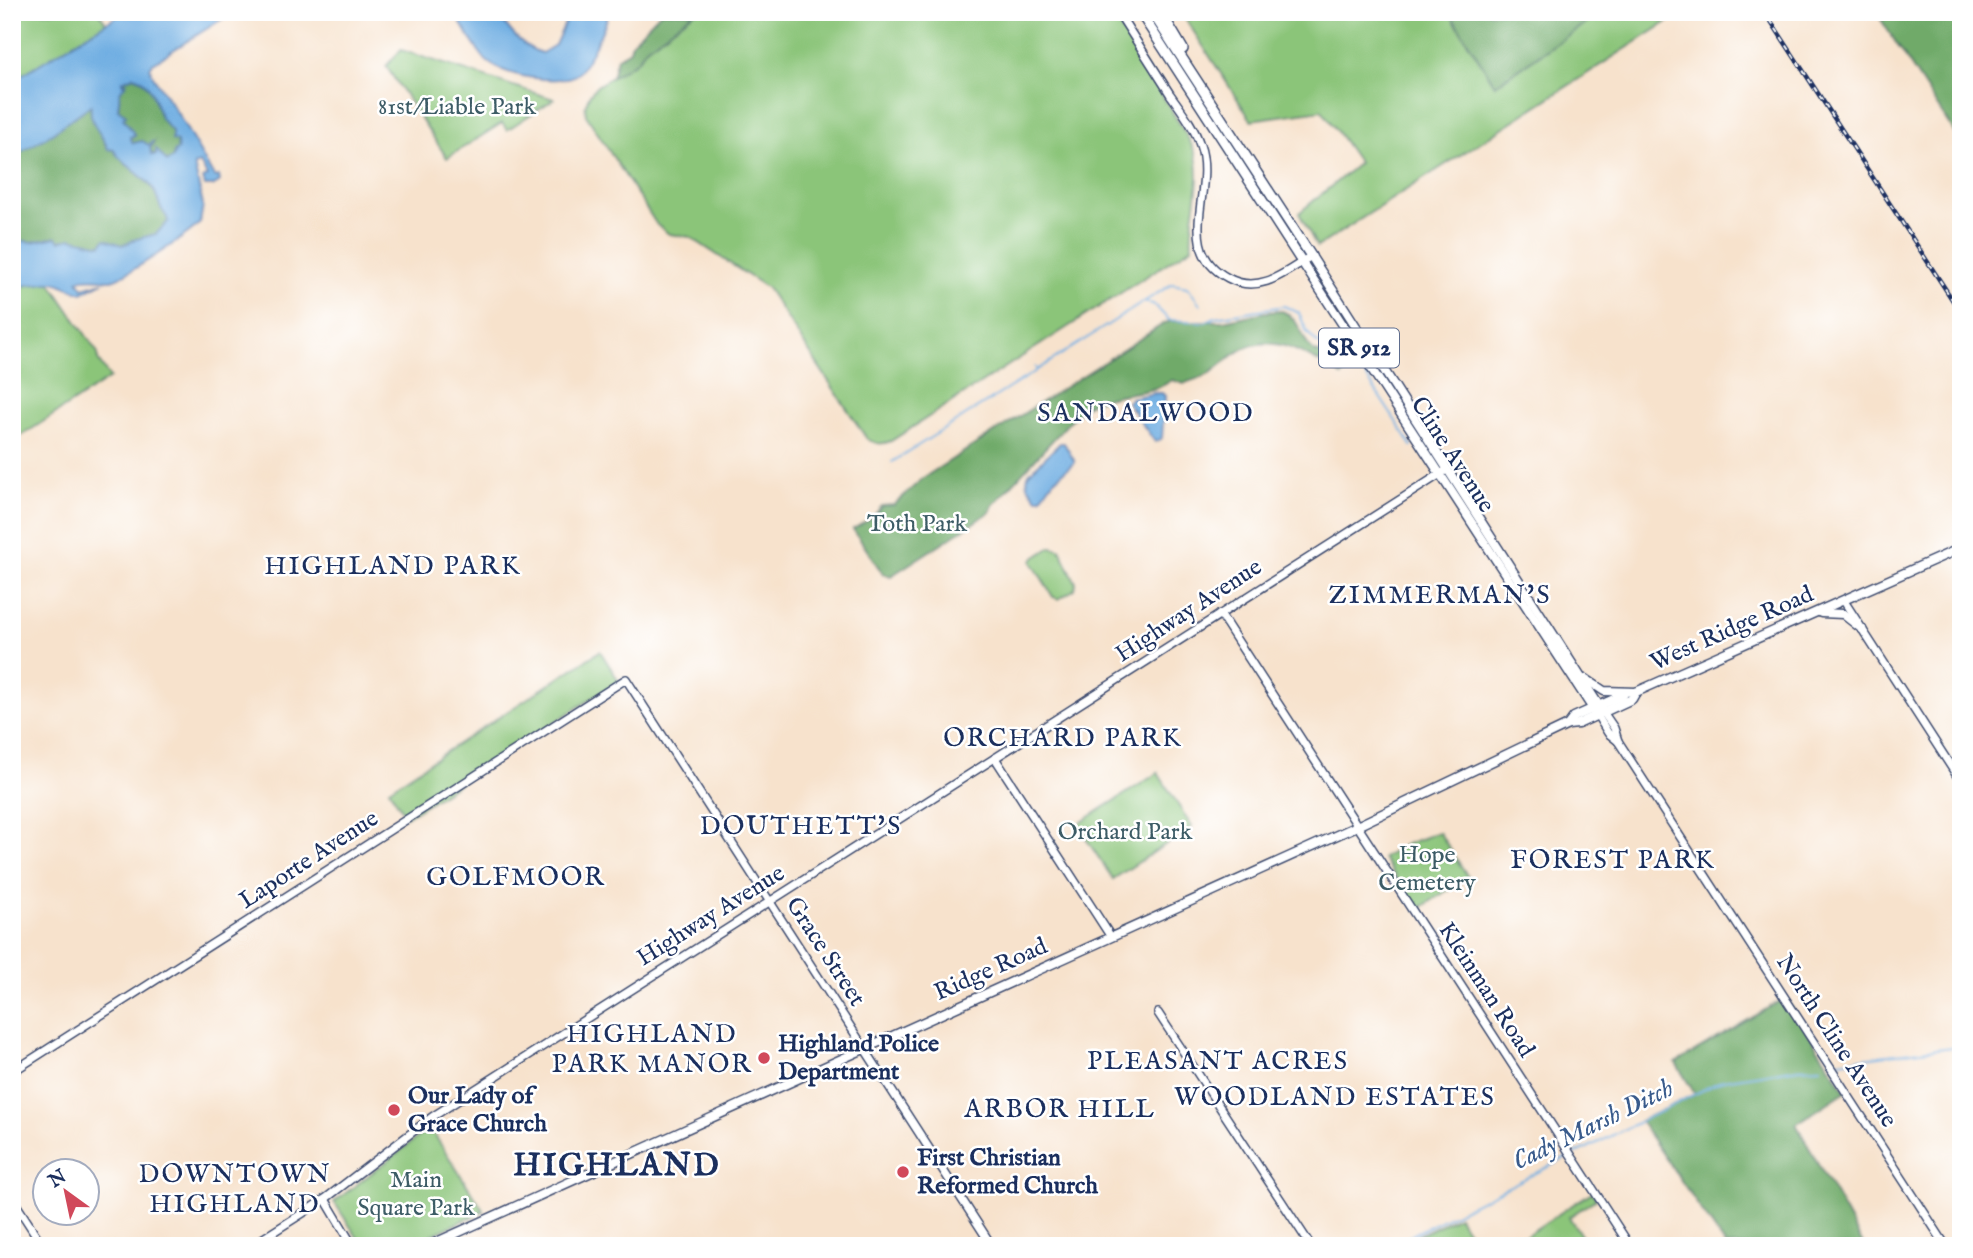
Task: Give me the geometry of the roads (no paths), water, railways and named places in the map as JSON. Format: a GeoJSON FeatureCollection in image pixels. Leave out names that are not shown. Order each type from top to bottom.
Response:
{"type":"FeatureCollection","features":[{"type":"Feature","properties":{"kind":"highway","name":"Cline Avenue"},"geometry":{"type":"LineString","coordinates":[[1140,12],[1302,262]]}},
{"type":"Feature","properties":{"kind":"highway","name":"Cline Avenue"},"geometry":{"type":"LineString","coordinates":[[1152,12],[1311,256]]}},
{"type":"Feature","properties":{"kind":"highway"},"geometry":{"type":"LineString","coordinates":[[1161,12],[1184,51],[1194,76]]}},
{"type":"Feature","properties":{"kind":"main road","name":"Cline Avenue"},"geometry":{"type":"LineString","coordinates":[[1311,256],[1444,472],[1598,710]]}},
{"type":"Feature","properties":{"kind":"main road","name":"Cline Avenue"},"geometry":{"type":"LineString","coordinates":[[1302,262],[1581,675],[1598,710]]}},
{"type":"Feature","properties":{"kind":"main road","name":"West Ridge Road"},"geometry":{"type":"LineString","coordinates":[[1598,710],[1633,692],[1961,548]]}},
{"type":"Feature","properties":{"kind":"main road"},"geometry":{"type":"LineString","coordinates":[[1814,614],[1843,614],[1862,629]]}},
{"type":"Feature","properties":{"kind":"main road"},"geometry":{"type":"LineString","coordinates":[[1581,675],[1604,691],[1633,692]]}},
{"type":"Feature","properties":{"kind":"main road","name":"Ridge Road"},"geometry":{"type":"LineString","coordinates":[[428,1246],[1357,826],[1568,725],[1574,717],[1598,710]]}},
{"type":"Feature","properties":{"kind":"street"},"geometry":{"type":"LineString","coordinates":[[1118,12],[1200,143],[1205,172],[1199,235],[1207,260],[1227,277],[1250,284],[1274,279],[1311,256]]}},
{"type":"Feature","properties":{"kind":"street","name":"Highway Avenue"},"geometry":{"type":"LineString","coordinates":[[250,1246],[325,1199],[425,1121],[1444,472]]}},
{"type":"Feature","properties":{"kind":"street"},"geometry":{"type":"LineString","coordinates":[[1844,601],[1961,782]]}},
{"type":"Feature","properties":{"kind":"street","name":"Kleinman Road"},"geometry":{"type":"LineString","coordinates":[[1220,614],[1630,1246]]}},
{"type":"Feature","properties":{"kind":"street","name":"Grace Street"},"geometry":{"type":"LineString","coordinates":[[626,679],[992,1246]]}},
{"type":"Feature","properties":{"kind":"street","name":"Laporte Avenue"},"geometry":{"type":"LineString","coordinates":[[12,1072],[626,679]]}},
{"type":"Feature","properties":{"kind":"street","name":"Cline Avenue"},"geometry":{"type":"LineString","coordinates":[[1598,710],[1614,728],[1618,741],[1694,857]]}},
{"type":"Feature","properties":{"kind":"street"},"geometry":{"type":"LineString","coordinates":[[995,758],[1111,937]]}},
{"type":"Feature","properties":{"kind":"street","name":"North Cline Avenue"},"geometry":{"type":"LineString","coordinates":[[1694,857],[1946,1246]]}},
{"type":"Feature","properties":{"kind":"street"},"geometry":{"type":"LineString","coordinates":[[1157,1013],[1311,1246]]}},
{"type":"Feature","properties":{"kind":"street"},"geometry":{"type":"LineString","coordinates":[[12,1198],[43,1246]]}},
{"type":"Feature","properties":{"kind":"street"},"geometry":{"type":"LineString","coordinates":[[325,1199],[353,1246]]}},
{"type":"Feature","properties":{"kind":"water"},"geometry":{"type":"Polygon","coordinates":[[[124,12],[233,12],[153,63],[150,68],[213,175],[219,176],[220,181],[213,186],[205,186],[203,179],[207,176],[200,163],[194,165],[203,205],[200,223],[128,273],[110,280],[78,280],[83,288],[103,282],[82,293],[55,282],[12,287],[12,243],[15,240],[32,242],[56,237],[60,241],[71,238],[101,245],[105,239],[122,245],[156,234],[168,222],[152,187],[120,159],[114,150],[108,149],[93,123],[91,105],[45,138],[12,157],[12,81],[124,12]],[[133,76],[122,81],[123,84],[127,82],[120,92],[118,109],[126,115],[123,118],[135,135],[130,137],[133,143],[142,141],[149,145],[153,141],[150,149],[152,155],[156,155],[156,149],[167,162],[178,150],[177,142],[172,140],[172,131],[161,118],[148,87],[133,76]]]}},
{"type":"Feature","properties":{"kind":"water"},"geometry":{"type":"Polygon","coordinates":[[[455,12],[498,12],[516,37],[528,47],[542,53],[555,45],[570,12],[609,12],[581,70],[569,78],[543,79],[514,74],[491,64],[472,42],[455,12]]]}},
{"type":"Feature","properties":{"kind":"water"},"geometry":{"type":"Polygon","coordinates":[[[1156,393],[1165,396],[1162,438],[1155,442],[1127,402],[1131,398],[1156,393]]]}},
{"type":"Feature","properties":{"kind":"water"},"geometry":{"type":"Polygon","coordinates":[[[1060,443],[1064,443],[1075,462],[1053,481],[1041,498],[1037,498],[1027,484],[1029,473],[1060,443]]]}},
{"type":"Feature","properties":{"kind":"waterway"},"geometry":{"type":"LineString","coordinates":[[1035,367],[1037,370],[1172,284],[1187,287],[1201,305]]}},
{"type":"Feature","properties":{"kind":"waterway"},"geometry":{"type":"LineString","coordinates":[[1143,302],[1153,304],[1169,320],[1205,322],[1215,317],[1284,306],[1299,313],[1307,332],[1316,342],[1329,348],[1345,344],[1412,446]]}},
{"type":"Feature","properties":{"kind":"waterway"},"geometry":{"type":"LineString","coordinates":[[892,462],[1036,371]]}},
{"type":"Feature","properties":{"kind":"waterway","name":"Cady Marsh Ditch"},"geometry":{"type":"LineString","coordinates":[[1839,1061],[1961,1046]]}},
{"type":"Feature","properties":{"kind":"waterway","name":"Cady Marsh Ditch"},"geometry":{"type":"LineString","coordinates":[[1575,1154],[1723,1080],[1821,1067]]}},
{"type":"Feature","properties":{"kind":"waterway","name":"Cady Marsh Ditch"},"geometry":{"type":"LineString","coordinates":[[1390,1246],[1570,1156]]}},
{"type":"Feature","properties":{"kind":"railway"},"geometry":{"type":"LineString","coordinates":[[1765,12],[1961,313]]}},
{"type":"Feature","properties":{"kind":"place","name":"Highland Police Department"},"geometry":{"type":"Point","coordinates":[764,1058]}},
{"type":"Feature","properties":{"kind":"place","name":"Our Lady of Grace Church"},"geometry":{"type":"Point","coordinates":[394,1110]}},
{"type":"Feature","properties":{"kind":"place","name":"First Christian Reformed Church"},"geometry":{"type":"Point","coordinates":[903,1172]}},
{"type":"Feature","properties":{"kind":"district","name":"SANDALWOOD"},"geometry":{"type":"Point","coordinates":[1146,413]}},
{"type":"Feature","properties":{"kind":"district","name":"HIGHLAND PARK"},"geometry":{"type":"Point","coordinates":[393,566]}},
{"type":"Feature","properties":{"kind":"district","name":"ZIMMERMAN'S"},"geometry":{"type":"Point","coordinates":[1440,595]}},
{"type":"Feature","properties":{"kind":"district","name":"ORCHARD PARK"},"geometry":{"type":"Point","coordinates":[1063,738]}},
{"type":"Feature","properties":{"kind":"district","name":"DOUTHETT'S"},"geometry":{"type":"Point","coordinates":[801,826]}},
{"type":"Feature","properties":{"kind":"district","name":"FOREST PARK"},"geometry":{"type":"Point","coordinates":[1613,860]}},
{"type":"Feature","properties":{"kind":"district","name":"GOLFMOOR"},"geometry":{"type":"Point","coordinates":[516,877]}},
{"type":"Feature","properties":{"kind":"district","name":"HIGHLAND PARK MANOR"},"geometry":{"type":"Point","coordinates":[652,1049]}},
{"type":"Feature","properties":{"kind":"district","name":"PLEASANT ACRES"},"geometry":{"type":"Point","coordinates":[1218,1061]}},
{"type":"Feature","properties":{"kind":"district","name":"WOODLAND ESTATES"},"geometry":{"type":"Point","coordinates":[1335,1097]}},
{"type":"Feature","properties":{"kind":"district","name":"ARBOR HILL"},"geometry":{"type":"Point","coordinates":[1060,1109]}},
{"type":"Feature","properties":{"kind":"district","name":"HIGHLAND"},"geometry":{"type":"Point","coordinates":[617,1166]}},
{"type":"Feature","properties":{"kind":"district","name":"DOWNTOWN HIGHLAND"},"geometry":{"type":"Point","coordinates":[235,1189]}},
{"type":"Feature","properties":{"kind":"park label","name":"81st/Liable Park"},"geometry":{"type":"Point","coordinates":[457,107]}},
{"type":"Feature","properties":{"kind":"park label","name":"Toth Park"},"geometry":{"type":"Point","coordinates":[917,524]}},
{"type":"Feature","properties":{"kind":"park label","name":"Orchard Park"},"geometry":{"type":"Point","coordinates":[1125,832]}},
{"type":"Feature","properties":{"kind":"park label","name":"Hope Cemetery"},"geometry":{"type":"Point","coordinates":[1427,869]}},
{"type":"Feature","properties":{"kind":"park label","name":"Main Square Park"},"geometry":{"type":"Point","coordinates":[416,1194]}}]}
